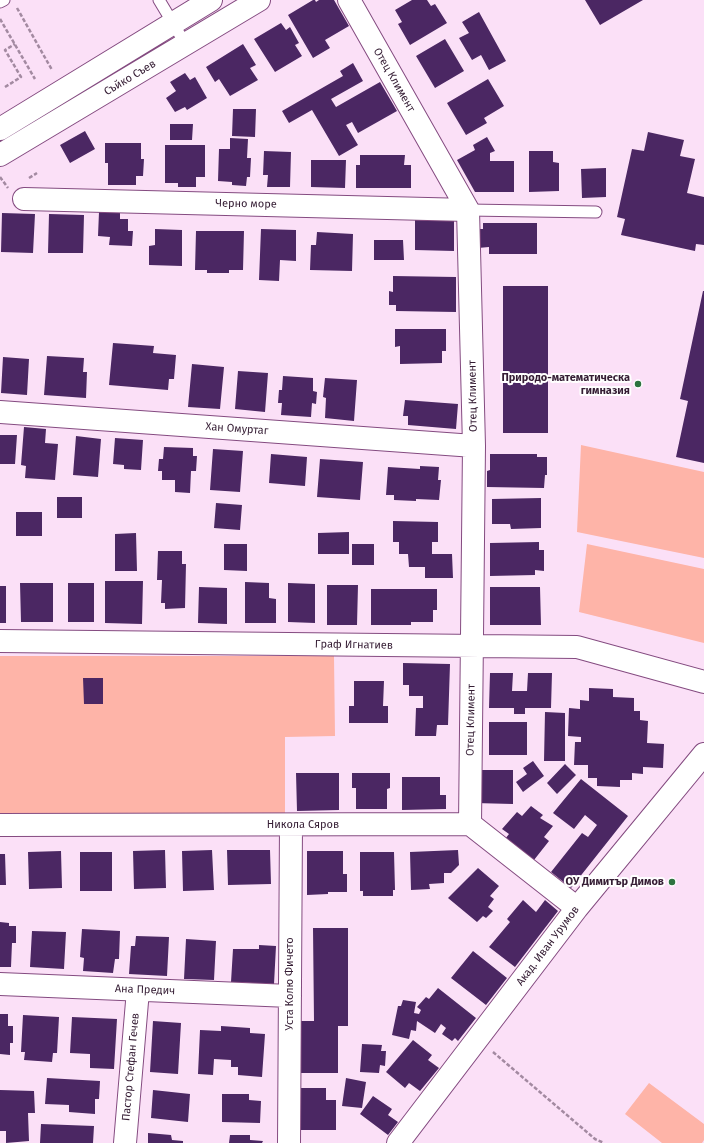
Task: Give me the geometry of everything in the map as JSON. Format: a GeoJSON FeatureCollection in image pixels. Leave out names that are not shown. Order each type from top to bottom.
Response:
{"type":"FeatureCollection","features":[{"type":"Feature","properties":{"kind":"street"},"geometry":{"type":"LineString","coordinates":[[0,129],[211,0]]}},
{"type":"Feature","properties":{"kind":"street","name":"Съйко Съев"},"geometry":{"type":"LineString","coordinates":[[0,155],[259,0]]}},
{"type":"Feature","properties":{"kind":"street","name":"Отец Климент"},"geometry":{"type":"LineString","coordinates":[[349,0],[468,210],[474,446],[470,824]]}},
{"type":"Feature","properties":{"kind":"street","name":"Черно море"},"geometry":{"type":"LineString","coordinates":[[24,199],[468,210]]}},
{"type":"Feature","properties":{"kind":"street","name":"Хан Омуртаг"},"geometry":{"type":"LineString","coordinates":[[0,412],[474,446]]}},
{"type":"Feature","properties":{"kind":"street","name":"Граф Игнатиев"},"geometry":{"type":"LineString","coordinates":[[0,641],[577,647],[704,682]]}},
{"type":"Feature","properties":{"kind":"street","name":"Акад. Иван Урумов"},"geometry":{"type":"LineString","coordinates":[[398,1143],[577,908],[704,754]]}},
{"type":"Feature","properties":{"kind":"street"},"geometry":{"type":"LineString","coordinates":[[470,824],[577,908]]}},
{"type":"Feature","properties":{"kind":"street","name":"Никола Сяров"},"geometry":{"type":"LineString","coordinates":[[0,825],[470,824]]}},
{"type":"Feature","properties":{"kind":"street","name":"Уста Колю Фичето"},"geometry":{"type":"LineString","coordinates":[[289,1143],[291,825]]}},
{"type":"Feature","properties":{"kind":"street","name":"Ана Предич"},"geometry":{"type":"LineString","coordinates":[[0,984],[290,996]]}},
{"type":"Feature","properties":{"kind":"street","name":"Пастор Стефан Гечев"},"geometry":{"type":"LineString","coordinates":[[125,1143],[138,990]]}},
{"type":"Feature","properties":{"kind":"lane"},"geometry":{"type":"LineString","coordinates":[[0,2],[4,0]]}},
{"type":"Feature","properties":{"kind":"lane"},"geometry":{"type":"LineString","coordinates":[[159,0],[186,45]]}},
{"type":"Feature","properties":{"kind":"lane"},"geometry":{"type":"LineString","coordinates":[[468,210],[596,212]]}},
{"type":"Feature","properties":{"kind":"path"},"geometry":{"type":"LineString","coordinates":[[19,13],[52,70]]}},
{"type":"Feature","properties":{"kind":"path"},"geometry":{"type":"LineString","coordinates":[[0,19],[35,79]]}},
{"type":"Feature","properties":{"kind":"path"},"geometry":{"type":"LineString","coordinates":[[5,87],[21,77],[4,50],[14,44]]}},
{"type":"Feature","properties":{"kind":"path"},"geometry":{"type":"LineString","coordinates":[[477,1039],[595,1138],[604,1143]]}},
{"type":"Feature","properties":{"kind":"shaded area"},"geometry":{"type":"Polygon","coordinates":[[[162,42],[165,45],[0,144],[0,139],[162,42]]]}},
{"type":"Feature","properties":{"kind":"shaded area"},"geometry":{"type":"Polygon","coordinates":[[[581,445],[704,472],[704,558],[577,532],[581,445]]]}},
{"type":"Feature","properties":{"kind":"shaded area"},"geometry":{"type":"Polygon","coordinates":[[[587,544],[704,569],[704,643],[579,612],[587,544]]]}},
{"type":"Feature","properties":{"kind":"shaded area"},"geometry":{"type":"Polygon","coordinates":[[[0,656],[334,656],[335,736],[285,737],[285,813],[0,814],[0,656]]]}},
{"type":"Feature","properties":{"kind":"shaded area"},"geometry":{"type":"Polygon","coordinates":[[[649,1083],[704,1124],[704,1140],[702,1143],[662,1143],[625,1114],[649,1083]]]}},
{"type":"Feature","properties":{"kind":"building"},"geometry":{"type":"Polygon","coordinates":[[[313,0],[316,2],[319,0],[334,0],[349,26],[325,40],[330,48],[313,58],[288,15],[313,0]]]}},
{"type":"Feature","properties":{"kind":"building"},"geometry":{"type":"Polygon","coordinates":[[[412,0],[427,0],[431,6],[435,4],[447,23],[410,45],[398,24],[402,22],[395,10],[412,0]]]}},
{"type":"Feature","properties":{"kind":"building"},"geometry":{"type":"Polygon","coordinates":[[[585,0],[643,0],[600,25],[585,0]]]}},
{"type":"Feature","properties":{"kind":"building"},"geometry":{"type":"Polygon","coordinates":[[[479,12],[506,61],[489,70],[481,55],[472,60],[459,38],[469,33],[462,22],[479,12]]]}},
{"type":"Feature","properties":{"kind":"building"},"geometry":{"type":"Polygon","coordinates":[[[281,23],[286,30],[290,27],[299,43],[295,45],[302,56],[275,72],[254,39],[281,23]]]}},
{"type":"Feature","properties":{"kind":"building"},"geometry":{"type":"Polygon","coordinates":[[[445,39],[464,71],[435,88],[416,56],[445,39]]]}},
{"type":"Feature","properties":{"kind":"building"},"geometry":{"type":"Polygon","coordinates":[[[243,44],[256,65],[250,68],[258,80],[230,96],[219,79],[215,82],[206,67],[243,44]]]}},
{"type":"Feature","properties":{"kind":"building"},"geometry":{"type":"Polygon","coordinates":[[[353,63],[363,81],[331,99],[336,107],[380,82],[397,111],[358,133],[352,122],[346,125],[358,145],[339,156],[312,110],[289,123],[282,111],[343,76],[340,71],[353,63]]]}},
{"type":"Feature","properties":{"kind":"building"},"geometry":{"type":"Polygon","coordinates":[[[185,73],[190,80],[195,77],[207,98],[187,110],[185,107],[175,112],[166,98],[176,91],[170,82],[185,73]]]}},
{"type":"Feature","properties":{"kind":"building"},"geometry":{"type":"Polygon","coordinates":[[[488,79],[504,106],[484,118],[487,123],[466,135],[447,103],[488,79]]]}},
{"type":"Feature","properties":{"kind":"building"},"geometry":{"type":"Polygon","coordinates":[[[233,109],[256,109],[255,137],[232,136],[233,109]]]}},
{"type":"Feature","properties":{"kind":"building"},"geometry":{"type":"Polygon","coordinates":[[[170,124],[193,124],[192,140],[170,140],[170,124]]]}},
{"type":"Feature","properties":{"kind":"building"},"geometry":{"type":"Polygon","coordinates":[[[85,131],[95,149],[70,163],[60,145],[85,131]]]}},
{"type":"Feature","properties":{"kind":"building"},"geometry":{"type":"Polygon","coordinates":[[[648,132],[684,140],[680,156],[695,159],[687,193],[704,197],[704,245],[696,244],[695,251],[621,235],[625,219],[617,217],[632,149],[644,151],[648,132]]]}},
{"type":"Feature","properties":{"kind":"building"},"geometry":{"type":"Polygon","coordinates":[[[487,137],[495,151],[490,153],[490,161],[514,161],[514,192],[475,192],[457,160],[475,150],[473,145],[487,137]]]}},
{"type":"Feature","properties":{"kind":"building"},"geometry":{"type":"Polygon","coordinates":[[[230,138],[248,139],[247,158],[251,158],[250,177],[247,177],[246,186],[232,185],[232,182],[218,181],[219,149],[230,149],[230,138]]]}},
{"type":"Feature","properties":{"kind":"building"},"geometry":{"type":"Polygon","coordinates":[[[105,143],[141,143],[141,159],[144,159],[143,176],[136,176],[136,185],[108,185],[108,163],[105,163],[105,143]]]}},
{"type":"Feature","properties":{"kind":"building"},"geometry":{"type":"Polygon","coordinates":[[[165,145],[205,145],[205,177],[196,177],[196,187],[178,187],[178,183],[165,183],[165,145]]]}},
{"type":"Feature","properties":{"kind":"building"},"geometry":{"type":"Polygon","coordinates":[[[264,151],[291,152],[290,187],[267,187],[268,175],[263,175],[264,151]]]}},
{"type":"Feature","properties":{"kind":"building"},"geometry":{"type":"Polygon","coordinates":[[[529,151],[553,151],[553,162],[559,163],[559,191],[529,192],[529,151]]]}},
{"type":"Feature","properties":{"kind":"building"},"geometry":{"type":"Polygon","coordinates":[[[360,155],[405,155],[404,165],[411,165],[411,188],[356,188],[356,165],[360,165],[360,155]]]}},
{"type":"Feature","properties":{"kind":"building"},"geometry":{"type":"Polygon","coordinates":[[[311,160],[346,160],[345,188],[311,187],[311,160]]]}},
{"type":"Feature","properties":{"kind":"building"},"geometry":{"type":"Polygon","coordinates":[[[606,168],[606,197],[582,198],[581,169],[606,168]]]}},
{"type":"Feature","properties":{"kind":"building"},"geometry":{"type":"Polygon","coordinates":[[[99,212],[120,213],[120,219],[128,219],[128,231],[133,231],[132,246],[109,245],[110,237],[98,236],[99,212]]]}},
{"type":"Feature","properties":{"kind":"building"},"geometry":{"type":"Polygon","coordinates":[[[2,213],[35,214],[33,253],[1,252],[2,213]]]}},
{"type":"Feature","properties":{"kind":"building"},"geometry":{"type":"Polygon","coordinates":[[[49,214],[84,215],[83,253],[48,253],[49,214]]]}},
{"type":"Feature","properties":{"kind":"building"},"geometry":{"type":"Polygon","coordinates":[[[415,220],[454,221],[454,251],[415,250],[415,220]]]}},
{"type":"Feature","properties":{"kind":"building"},"geometry":{"type":"Polygon","coordinates":[[[483,223],[537,223],[537,254],[489,254],[489,247],[478,248],[478,229],[483,229],[483,223]]]}},
{"type":"Feature","properties":{"kind":"building"},"geometry":{"type":"Polygon","coordinates":[[[155,229],[182,230],[182,266],[149,265],[149,246],[155,245],[155,229]]]}},
{"type":"Feature","properties":{"kind":"building"},"geometry":{"type":"Polygon","coordinates":[[[261,229],[296,230],[296,261],[280,260],[279,281],[259,280],[261,229]]]}},
{"type":"Feature","properties":{"kind":"building"},"geometry":{"type":"Polygon","coordinates":[[[196,231],[244,231],[243,270],[229,270],[229,273],[207,273],[207,270],[195,270],[196,231]]]}},
{"type":"Feature","properties":{"kind":"building"},"geometry":{"type":"Polygon","coordinates":[[[317,232],[353,234],[352,271],[310,270],[311,245],[316,245],[317,232]]]}},
{"type":"Feature","properties":{"kind":"building"},"geometry":{"type":"Polygon","coordinates":[[[374,240],[403,240],[404,260],[374,260],[374,240]]]}},
{"type":"Feature","properties":{"kind":"building"},"geometry":{"type":"Polygon","coordinates":[[[393,276],[456,277],[456,312],[396,311],[396,305],[389,305],[389,291],[393,292],[393,276]]]}},
{"type":"Feature","properties":{"kind":"building"},"geometry":{"type":"Polygon","coordinates":[[[503,286],[548,286],[548,433],[503,433],[503,286]]]}},
{"type":"Feature","properties":{"kind":"building"},"geometry":{"type":"Polygon","coordinates":[[[703,291],[704,463],[676,457],[688,401],[680,399],[703,291]]]}},
{"type":"Feature","properties":{"kind":"building"},"geometry":{"type":"Polygon","coordinates":[[[395,329],[446,329],[446,351],[442,351],[442,363],[400,364],[400,346],[395,347],[395,329]]]}},
{"type":"Feature","properties":{"kind":"building"},"geometry":{"type":"Polygon","coordinates":[[[113,343],[154,346],[153,353],[176,355],[174,379],[169,379],[168,390],[109,385],[113,343]]]}},
{"type":"Feature","properties":{"kind":"building"},"geometry":{"type":"Polygon","coordinates":[[[47,356],[84,358],[83,372],[87,372],[86,398],[44,395],[47,356]]]}},
{"type":"Feature","properties":{"kind":"building"},"geometry":{"type":"Polygon","coordinates":[[[3,357],[29,359],[27,395],[1,393],[3,357]]]}},
{"type":"Feature","properties":{"kind":"building"},"geometry":{"type":"Polygon","coordinates":[[[192,364],[224,367],[220,409],[188,407],[192,364]]]}},
{"type":"Feature","properties":{"kind":"building"},"geometry":{"type":"Polygon","coordinates":[[[238,371],[268,373],[265,412],[235,409],[238,371]]]}},
{"type":"Feature","properties":{"kind":"building"},"geometry":{"type":"Polygon","coordinates":[[[283,376],[313,378],[313,391],[317,392],[316,404],[312,403],[311,417],[281,415],[282,403],[278,403],[279,390],[282,390],[283,376]]]}},
{"type":"Feature","properties":{"kind":"building"},"geometry":{"type":"Polygon","coordinates":[[[325,378],[357,380],[354,421],[325,418],[326,398],[323,397],[325,378]]]}},
{"type":"Feature","properties":{"kind":"building"},"geometry":{"type":"Polygon","coordinates":[[[405,400],[458,404],[456,429],[408,425],[408,416],[403,416],[405,400]]]}},
{"type":"Feature","properties":{"kind":"building"},"geometry":{"type":"Polygon","coordinates":[[[24,427],[46,429],[45,443],[58,444],[55,480],[25,478],[26,466],[21,465],[24,427]]]}},
{"type":"Feature","properties":{"kind":"building"},"geometry":{"type":"Polygon","coordinates":[[[0,435],[17,435],[15,464],[0,464],[0,435]]]}},
{"type":"Feature","properties":{"kind":"building"},"geometry":{"type":"Polygon","coordinates":[[[76,436],[101,439],[98,477],[73,475],[76,436]]]}},
{"type":"Feature","properties":{"kind":"building"},"geometry":{"type":"Polygon","coordinates":[[[115,438],[143,440],[141,470],[124,469],[124,465],[113,464],[115,438]]]}},
{"type":"Feature","properties":{"kind":"building"},"geometry":{"type":"Polygon","coordinates":[[[164,447],[193,448],[193,456],[197,456],[196,471],[191,471],[190,493],[175,492],[175,480],[162,480],[162,471],[158,471],[159,459],[163,459],[164,447]]]}},
{"type":"Feature","properties":{"kind":"building"},"geometry":{"type":"Polygon","coordinates":[[[213,449],[243,451],[240,492],[210,490],[213,449]]]}},
{"type":"Feature","properties":{"kind":"building"},"geometry":{"type":"Polygon","coordinates":[[[271,454],[307,457],[305,486],[269,483],[271,454]]]}},
{"type":"Feature","properties":{"kind":"building"},"geometry":{"type":"Polygon","coordinates":[[[490,454],[537,454],[537,457],[547,457],[547,475],[545,475],[544,488],[487,487],[487,471],[490,470],[490,454]]]}},
{"type":"Feature","properties":{"kind":"building"},"geometry":{"type":"Polygon","coordinates":[[[320,459],[363,462],[360,500],[317,497],[320,459]]]}},
{"type":"Feature","properties":{"kind":"building"},"geometry":{"type":"Polygon","coordinates":[[[420,466],[439,467],[438,480],[441,480],[439,500],[394,500],[394,495],[386,495],[388,467],[420,469],[420,466]]]}},
{"type":"Feature","properties":{"kind":"building"},"geometry":{"type":"Polygon","coordinates":[[[57,497],[82,497],[82,518],[57,518],[57,497]]]}},
{"type":"Feature","properties":{"kind":"building"},"geometry":{"type":"Polygon","coordinates":[[[541,498],[541,528],[511,529],[510,524],[492,524],[492,499],[541,498]]]}},
{"type":"Feature","properties":{"kind":"building"},"geometry":{"type":"Polygon","coordinates":[[[216,503],[242,505],[240,530],[214,528],[216,503]]]}},
{"type":"Feature","properties":{"kind":"building"},"geometry":{"type":"Polygon","coordinates":[[[16,512],[42,512],[42,536],[16,536],[16,512]]]}},
{"type":"Feature","properties":{"kind":"building"},"geometry":{"type":"Polygon","coordinates":[[[393,521],[438,522],[438,542],[432,542],[432,554],[452,554],[453,578],[425,578],[425,567],[409,567],[408,554],[399,554],[399,542],[393,542],[393,521]]]}},
{"type":"Feature","properties":{"kind":"building"},"geometry":{"type":"Polygon","coordinates":[[[349,532],[349,554],[318,554],[318,533],[349,532]]]}},
{"type":"Feature","properties":{"kind":"building"},"geometry":{"type":"Polygon","coordinates":[[[136,533],[137,571],[115,571],[115,534],[136,533]]]}},
{"type":"Feature","properties":{"kind":"building"},"geometry":{"type":"Polygon","coordinates":[[[539,542],[539,550],[544,550],[544,571],[535,570],[535,575],[490,576],[490,543],[539,542]]]}},
{"type":"Feature","properties":{"kind":"building"},"geometry":{"type":"Polygon","coordinates":[[[224,544],[247,544],[247,571],[224,570],[224,544]]]}},
{"type":"Feature","properties":{"kind":"building"},"geometry":{"type":"Polygon","coordinates":[[[352,544],[374,544],[374,565],[352,565],[352,544]]]}},
{"type":"Feature","properties":{"kind":"building"},"geometry":{"type":"Polygon","coordinates":[[[158,551],[182,551],[182,564],[186,564],[185,608],[165,609],[165,603],[161,603],[162,580],[157,580],[158,551]]]}},
{"type":"Feature","properties":{"kind":"building"},"geometry":{"type":"Polygon","coordinates":[[[105,581],[143,581],[142,624],[105,623],[105,581]]]}},
{"type":"Feature","properties":{"kind":"building"},"geometry":{"type":"Polygon","coordinates":[[[245,582],[269,583],[269,598],[276,599],[276,623],[245,623],[245,582]]]}},
{"type":"Feature","properties":{"kind":"building"},"geometry":{"type":"Polygon","coordinates":[[[20,583],[53,583],[53,622],[21,622],[20,583]]]}},
{"type":"Feature","properties":{"kind":"building"},"geometry":{"type":"Polygon","coordinates":[[[68,583],[94,583],[94,622],[68,622],[68,583]]]}},
{"type":"Feature","properties":{"kind":"building"},"geometry":{"type":"Polygon","coordinates":[[[288,583],[315,584],[315,623],[288,622],[288,583]]]}},
{"type":"Feature","properties":{"kind":"building"},"geometry":{"type":"Polygon","coordinates":[[[327,585],[358,585],[357,625],[327,625],[327,585]]]}},
{"type":"Feature","properties":{"kind":"building"},"geometry":{"type":"Polygon","coordinates":[[[0,586],[6,586],[6,623],[0,623],[0,586]]]}},
{"type":"Feature","properties":{"kind":"building"},"geometry":{"type":"Polygon","coordinates":[[[199,587],[227,588],[227,624],[198,623],[199,587]]]}},
{"type":"Feature","properties":{"kind":"building"},"geometry":{"type":"Polygon","coordinates":[[[490,587],[540,587],[541,625],[490,625],[490,587]]]}},
{"type":"Feature","properties":{"kind":"building"},"geometry":{"type":"Polygon","coordinates":[[[371,589],[437,589],[437,610],[433,610],[433,622],[411,622],[411,625],[371,625],[371,589]]]}},
{"type":"Feature","properties":{"kind":"building"},"geometry":{"type":"Polygon","coordinates":[[[403,663],[450,664],[448,725],[437,725],[436,736],[415,736],[416,708],[423,708],[423,696],[409,696],[409,685],[403,685],[403,663]]]}},
{"type":"Feature","properties":{"kind":"building"},"geometry":{"type":"Polygon","coordinates":[[[490,673],[513,673],[512,691],[527,691],[528,673],[552,673],[551,708],[525,708],[525,714],[514,714],[514,708],[489,708],[490,673]]]}},
{"type":"Feature","properties":{"kind":"building"},"geometry":{"type":"Polygon","coordinates":[[[83,678],[103,678],[103,704],[84,704],[83,678]]]}},
{"type":"Feature","properties":{"kind":"building"},"geometry":{"type":"Polygon","coordinates":[[[354,681],[384,681],[383,706],[388,706],[388,723],[349,723],[349,706],[354,706],[354,681]]]}},
{"type":"Feature","properties":{"kind":"building"},"geometry":{"type":"Polygon","coordinates":[[[589,688],[613,689],[613,697],[634,698],[634,711],[640,711],[640,720],[648,721],[647,743],[664,744],[663,768],[643,767],[643,774],[632,773],[632,780],[620,780],[620,787],[597,786],[597,778],[588,778],[588,765],[574,765],[575,742],[581,742],[581,737],[568,736],[569,708],[580,709],[580,700],[589,701],[589,688]]]}},
{"type":"Feature","properties":{"kind":"building"},"geometry":{"type":"Polygon","coordinates":[[[545,712],[565,713],[565,761],[544,761],[545,712]]]}},
{"type":"Feature","properties":{"kind":"building"},"geometry":{"type":"Polygon","coordinates":[[[489,722],[527,722],[527,755],[489,755],[489,722]]]}},
{"type":"Feature","properties":{"kind":"building"},"geometry":{"type":"Polygon","coordinates":[[[533,761],[544,776],[523,792],[516,782],[527,774],[523,768],[533,761]]]}},
{"type":"Feature","properties":{"kind":"building"},"geometry":{"type":"Polygon","coordinates":[[[565,764],[576,775],[557,794],[547,783],[565,764]]]}},
{"type":"Feature","properties":{"kind":"building"},"geometry":{"type":"Polygon","coordinates":[[[475,770],[513,770],[513,804],[474,803],[475,770]]]}},
{"type":"Feature","properties":{"kind":"building"},"geometry":{"type":"Polygon","coordinates":[[[296,773],[339,773],[339,810],[297,811],[296,773]]]}},
{"type":"Feature","properties":{"kind":"building"},"geometry":{"type":"Polygon","coordinates":[[[352,773],[390,773],[390,788],[387,789],[387,809],[356,809],[356,788],[352,788],[352,773]]]}},
{"type":"Feature","properties":{"kind":"building"},"geometry":{"type":"Polygon","coordinates":[[[402,777],[440,777],[440,795],[446,795],[446,809],[402,810],[402,777]]]}},
{"type":"Feature","properties":{"kind":"building"},"geometry":{"type":"Polygon","coordinates":[[[581,779],[628,816],[571,888],[551,872],[582,833],[588,837],[597,825],[585,815],[574,829],[553,813],[581,779]]]}},
{"type":"Feature","properties":{"kind":"building"},"geometry":{"type":"Polygon","coordinates":[[[531,806],[543,815],[540,818],[553,826],[544,837],[549,841],[534,860],[505,839],[509,834],[502,829],[517,812],[522,816],[531,806]]]}},
{"type":"Feature","properties":{"kind":"building"},"geometry":{"type":"Polygon","coordinates":[[[165,850],[166,888],[134,889],[133,851],[165,850]]]}},
{"type":"Feature","properties":{"kind":"building"},"geometry":{"type":"Polygon","coordinates":[[[212,850],[214,890],[183,891],[182,851],[212,850]]]}},
{"type":"Feature","properties":{"kind":"building"},"geometry":{"type":"Polygon","coordinates":[[[227,850],[270,850],[271,884],[228,885],[227,850]]]}},
{"type":"Feature","properties":{"kind":"building"},"geometry":{"type":"Polygon","coordinates":[[[458,850],[459,865],[451,873],[444,873],[444,883],[429,884],[430,889],[411,890],[410,852],[458,850]]]}},
{"type":"Feature","properties":{"kind":"building"},"geometry":{"type":"Polygon","coordinates":[[[61,851],[62,888],[29,889],[28,852],[61,851]]]}},
{"type":"Feature","properties":{"kind":"building"},"geometry":{"type":"Polygon","coordinates":[[[307,851],[343,851],[343,874],[347,874],[347,892],[328,892],[328,894],[307,895],[307,851]]]}},
{"type":"Feature","properties":{"kind":"building"},"geometry":{"type":"Polygon","coordinates":[[[80,852],[112,852],[112,891],[80,891],[80,852]]]}},
{"type":"Feature","properties":{"kind":"building"},"geometry":{"type":"Polygon","coordinates":[[[360,852],[394,852],[395,890],[393,890],[393,896],[363,896],[363,891],[360,891],[360,852]]]}},
{"type":"Feature","properties":{"kind":"building"},"geometry":{"type":"Polygon","coordinates":[[[0,854],[5,854],[6,885],[0,885],[0,854]]]}},
{"type":"Feature","properties":{"kind":"building"},"geometry":{"type":"Polygon","coordinates":[[[478,868],[499,886],[490,896],[494,899],[488,907],[493,911],[486,918],[483,916],[477,922],[448,898],[478,868]]]}},
{"type":"Feature","properties":{"kind":"building"},"geometry":{"type":"Polygon","coordinates":[[[523,900],[536,912],[545,900],[558,911],[515,967],[489,947],[510,922],[507,919],[523,900]]]}},
{"type":"Feature","properties":{"kind":"building"},"geometry":{"type":"Polygon","coordinates":[[[0,922],[9,923],[9,926],[16,926],[16,943],[12,943],[11,967],[0,967],[0,922]]]}},
{"type":"Feature","properties":{"kind":"building"},"geometry":{"type":"Polygon","coordinates":[[[313,928],[348,928],[348,1026],[338,1026],[338,1073],[298,1073],[298,1021],[314,1021],[313,928]]]}},
{"type":"Feature","properties":{"kind":"building"},"geometry":{"type":"Polygon","coordinates":[[[82,929],[120,931],[119,959],[115,959],[113,973],[83,971],[84,958],[80,957],[82,929]]]}},
{"type":"Feature","properties":{"kind":"building"},"geometry":{"type":"Polygon","coordinates":[[[32,931],[66,932],[64,969],[30,967],[32,931]]]}},
{"type":"Feature","properties":{"kind":"building"},"geometry":{"type":"Polygon","coordinates":[[[136,936],[169,937],[167,976],[129,974],[131,946],[135,946],[136,936]]]}},
{"type":"Feature","properties":{"kind":"building"},"geometry":{"type":"Polygon","coordinates":[[[186,939],[216,941],[214,980],[184,979],[186,939]]]}},
{"type":"Feature","properties":{"kind":"building"},"geometry":{"type":"Polygon","coordinates":[[[259,945],[276,946],[274,984],[231,982],[233,949],[259,949],[259,945]]]}},
{"type":"Feature","properties":{"kind":"building"},"geometry":{"type":"Polygon","coordinates":[[[473,951],[507,978],[486,1005],[451,978],[473,951]]]}},
{"type":"Feature","properties":{"kind":"building"},"geometry":{"type":"Polygon","coordinates":[[[438,988],[476,1018],[458,1041],[455,1038],[452,1041],[442,1034],[446,1028],[441,1024],[435,1033],[417,1021],[416,1031],[411,1030],[409,1039],[392,1035],[398,1006],[401,1006],[403,1000],[416,1002],[414,1013],[419,1014],[421,1010],[417,1007],[426,997],[429,999],[438,988]]]}},
{"type":"Feature","properties":{"kind":"building"},"geometry":{"type":"Polygon","coordinates":[[[0,1014],[8,1014],[8,1026],[13,1026],[13,1043],[10,1043],[10,1055],[0,1054],[0,1014]]]}},
{"type":"Feature","properties":{"kind":"building"},"geometry":{"type":"Polygon","coordinates":[[[23,1015],[59,1017],[57,1053],[53,1053],[52,1062],[24,1060],[25,1052],[21,1052],[23,1015]]]}},
{"type":"Feature","properties":{"kind":"building"},"geometry":{"type":"Polygon","coordinates":[[[72,1017],[117,1019],[114,1069],[90,1068],[90,1054],[70,1053],[72,1017]]]}},
{"type":"Feature","properties":{"kind":"building"},"geometry":{"type":"Polygon","coordinates":[[[153,1021],[181,1023],[178,1074],[150,1072],[153,1021]]]}},
{"type":"Feature","properties":{"kind":"building"},"geometry":{"type":"Polygon","coordinates":[[[221,1026],[250,1028],[250,1033],[265,1034],[262,1077],[238,1075],[238,1067],[231,1067],[231,1060],[214,1059],[213,1075],[198,1074],[200,1030],[221,1031],[221,1026]]]}},
{"type":"Feature","properties":{"kind":"building"},"geometry":{"type":"Polygon","coordinates":[[[413,1040],[432,1055],[428,1060],[439,1068],[420,1091],[409,1083],[405,1088],[386,1072],[413,1040]]]}},
{"type":"Feature","properties":{"kind":"building"},"geometry":{"type":"Polygon","coordinates":[[[362,1044],[382,1045],[381,1051],[386,1051],[385,1066],[380,1065],[379,1073],[360,1072],[362,1044]]]}},
{"type":"Feature","properties":{"kind":"building"},"geometry":{"type":"Polygon","coordinates":[[[47,1078],[100,1081],[99,1099],[95,1099],[95,1114],[69,1112],[69,1105],[45,1104],[47,1078]]]}},
{"type":"Feature","properties":{"kind":"building"},"geometry":{"type":"Polygon","coordinates":[[[346,1078],[366,1082],[362,1108],[342,1106],[346,1078]]]}},
{"type":"Feature","properties":{"kind":"building"},"geometry":{"type":"Polygon","coordinates":[[[301,1088],[326,1088],[326,1100],[336,1100],[336,1130],[301,1130],[301,1088]]]}},
{"type":"Feature","properties":{"kind":"building"},"geometry":{"type":"Polygon","coordinates":[[[0,1090],[34,1091],[35,1113],[28,1113],[29,1141],[6,1143],[6,1131],[0,1131],[0,1090]]]}},
{"type":"Feature","properties":{"kind":"building"},"geometry":{"type":"Polygon","coordinates":[[[153,1090],[190,1094],[188,1122],[151,1118],[153,1090]]]}},
{"type":"Feature","properties":{"kind":"building"},"geometry":{"type":"Polygon","coordinates":[[[222,1094],[249,1094],[249,1100],[261,1101],[260,1123],[222,1122],[222,1094]]]}},
{"type":"Feature","properties":{"kind":"building"},"geometry":{"type":"Polygon","coordinates":[[[373,1096],[392,1109],[388,1115],[398,1122],[388,1135],[360,1114],[373,1096]]]}},
{"type":"Feature","properties":{"kind":"building"},"geometry":{"type":"Polygon","coordinates":[[[41,1124],[94,1126],[93,1143],[40,1143],[41,1124]]]}},
{"type":"Feature","properties":{"kind":"building"},"geometry":{"type":"Polygon","coordinates":[[[148,1133],[171,1135],[172,1140],[183,1141],[183,1143],[148,1143],[148,1133]]]}},
{"type":"Feature","properties":{"kind":"building"},"geometry":{"type":"Polygon","coordinates":[[[230,1135],[250,1135],[250,1140],[263,1141],[262,1143],[229,1143],[230,1135]]]}},
{"type":"Feature","properties":{"kind":"place","name":"Природо-математическа гимназия"},"geometry":{"type":"Point","coordinates":[638,384]}},
{"type":"Feature","properties":{"kind":"place","name":"ОУ Димитър Димов"},"geometry":{"type":"Point","coordinates":[672,882]}}]}
